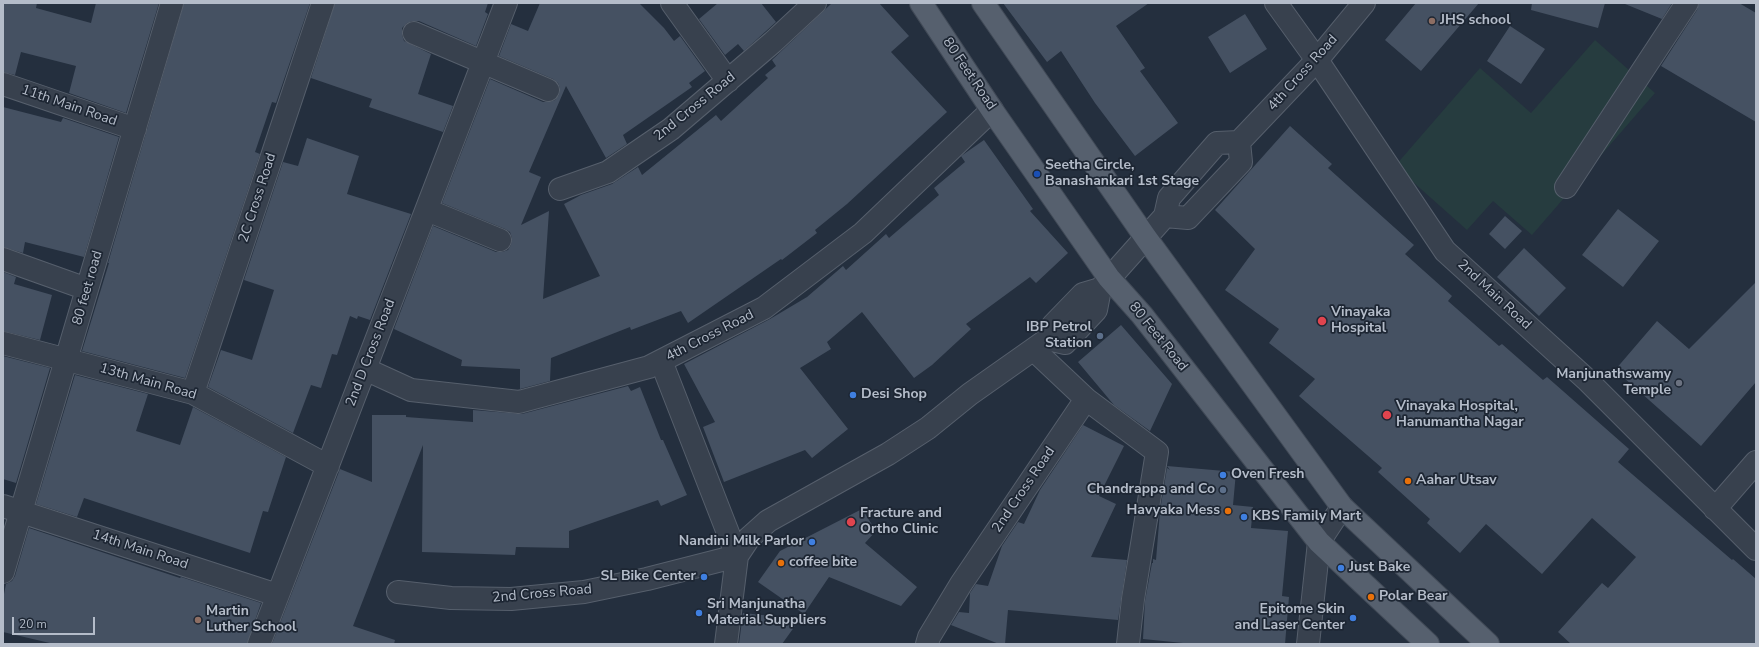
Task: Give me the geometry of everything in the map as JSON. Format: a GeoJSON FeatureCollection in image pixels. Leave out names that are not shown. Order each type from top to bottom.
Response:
{"type":"FeatureCollection","features":[{"type":"Feature","properties":{"kind":"main road","name":"80 Feet Road"},"geometry":{"type":"LineString","coordinates":[[921,3],[1105,284],[1142,315],[1319,542],[1428,644]]}},
{"type":"Feature","properties":{"kind":"main road"},"geometry":{"type":"LineString","coordinates":[[983,3],[1146,238],[1342,507],[1488,644]]}},
{"type":"Feature","properties":{"kind":"street","name":"80 feet road"},"geometry":{"type":"LineString","coordinates":[[3,572],[12,509],[66,360],[172,3]]}},
{"type":"Feature","properties":{"kind":"street","name":"2C Cross Road"},"geometry":{"type":"LineString","coordinates":[[193,393],[323,3]]}},
{"type":"Feature","properties":{"kind":"street","name":"2nd D Cross Road"},"geometry":{"type":"LineString","coordinates":[[259,644],[506,3]]}},
{"type":"Feature","properties":{"kind":"street"},"geometry":{"type":"LineString","coordinates":[[672,3],[728,80]]}},
{"type":"Feature","properties":{"kind":"street","name":"2nd Cross Road"},"geometry":{"type":"LineString","coordinates":[[560,189],[608,172],[671,129],[773,42],[815,3]]}},
{"type":"Feature","properties":{"kind":"street","name":"2nd Main Road"},"geometry":{"type":"LineString","coordinates":[[1276,3],[1317,60],[1445,250],[1586,379],[1756,549]]}},
{"type":"Feature","properties":{"kind":"street","name":"4th Cross Road"},"geometry":{"type":"LineString","coordinates":[[1239,142],[1317,60],[1364,3]]}},
{"type":"Feature","properties":{"kind":"street"},"geometry":{"type":"LineString","coordinates":[[1566,187],[1687,3]]}},
{"type":"Feature","properties":{"kind":"street"},"geometry":{"type":"LineString","coordinates":[[414,33],[548,90]]}},
{"type":"Feature","properties":{"kind":"street","name":"11th Main Road"},"geometry":{"type":"LineString","coordinates":[[3,84],[135,129]]}},
{"type":"Feature","properties":{"kind":"street","name":"4th Cross Road"},"geometry":{"type":"LineString","coordinates":[[365,368],[411,390],[519,402],[649,367],[764,308],[863,233],[992,110]]}},
{"type":"Feature","properties":{"kind":"street"},"geometry":{"type":"LineString","coordinates":[[726,644],[737,556],[748,538],[768,521],[888,454],[922,433],[970,394],[1041,345],[1065,343],[1096,310],[1105,284],[1165,216],[1169,198],[1218,143],[1239,142],[1241,162],[1188,218],[1165,216]]}},
{"type":"Feature","properties":{"kind":"street"},"geometry":{"type":"LineString","coordinates":[[427,210],[500,240]]}},
{"type":"Feature","properties":{"kind":"street"},"geometry":{"type":"LineString","coordinates":[[3,258],[87,289]]}},
{"type":"Feature","properties":{"kind":"street","name":"13th Main Road"},"geometry":{"type":"LineString","coordinates":[[3,343],[193,393],[328,466]]}},
{"type":"Feature","properties":{"kind":"street"},"geometry":{"type":"LineString","coordinates":[[1041,345],[1086,399],[1157,452],[1133,599],[1128,644]]}},
{"type":"Feature","properties":{"kind":"street"},"geometry":{"type":"LineString","coordinates":[[661,361],[737,556]]}},
{"type":"Feature","properties":{"kind":"street","name":"2nd Cross Road"},"geometry":{"type":"LineString","coordinates":[[927,644],[929,637],[961,584],[1086,399]]}},
{"type":"Feature","properties":{"kind":"street"},"geometry":{"type":"LineString","coordinates":[[1715,509],[1756,462]]}},
{"type":"Feature","properties":{"kind":"street"},"geometry":{"type":"LineString","coordinates":[[1308,644],[1319,542],[1342,507]]}},
{"type":"Feature","properties":{"kind":"street","name":"14th Main Road"},"geometry":{"type":"LineString","coordinates":[[12,509],[277,595]]}},
{"type":"Feature","properties":{"kind":"street","name":"2nd Cross Road"},"geometry":{"type":"LineString","coordinates":[[398,592],[451,598],[526,598],[598,589],[648,579],[737,556]]}},
{"type":"Feature","properties":{"kind":"green space"},"geometry":{"type":"Polygon","coordinates":[[[1595,40],[1655,93],[1532,235],[1493,201],[1467,230],[1395,166],[1480,68],[1531,113],[1595,40]]]}},
{"type":"Feature","properties":{"kind":"building"},"geometry":{"type":"Polygon","coordinates":[[[3,3],[37,3],[36,8],[91,23],[96,3],[159,3],[126,113],[69,93],[76,66],[21,52],[15,75],[3,72],[3,3]]]}},
{"type":"Feature","properties":{"kind":"building"},"geometry":{"type":"Polygon","coordinates":[[[184,3],[310,3],[276,103],[272,102],[255,152],[260,154],[185,378],[82,351],[184,3]]]}},
{"type":"Feature","properties":{"kind":"building"},"geometry":{"type":"Polygon","coordinates":[[[335,3],[488,3],[485,12],[488,14],[476,46],[419,21],[407,23],[402,28],[404,41],[431,54],[418,94],[453,106],[443,132],[369,107],[372,99],[311,78],[335,3]]]}},
{"type":"Feature","properties":{"kind":"building"},"geometry":{"type":"Polygon","coordinates":[[[540,3],[639,3],[664,28],[674,41],[680,36],[705,71],[689,83],[692,87],[623,135],[627,144],[606,158],[566,86],[529,172],[541,177],[521,225],[549,211],[543,299],[600,276],[564,204],[581,195],[612,184],[638,167],[642,175],[716,115],[721,121],[768,78],[765,75],[776,66],[772,60],[832,3],[879,3],[909,36],[891,52],[947,112],[847,204],[815,230],[817,233],[782,260],[781,259],[688,323],[681,311],[631,330],[630,327],[551,358],[550,381],[520,389],[520,369],[461,366],[462,360],[394,329],[433,226],[496,252],[508,250],[511,245],[512,238],[510,232],[442,203],[490,79],[543,102],[555,100],[559,95],[560,88],[558,83],[553,79],[499,56],[511,24],[528,31],[540,3]]]}},
{"type":"Feature","properties":{"kind":"building"},"geometry":{"type":"Polygon","coordinates":[[[718,3],[761,3],[776,22],[744,51],[738,44],[725,55],[699,19],[718,3]]]}},
{"type":"Feature","properties":{"kind":"building"},"geometry":{"type":"Polygon","coordinates":[[[1003,3],[1149,3],[1116,26],[1145,68],[1140,71],[1178,123],[1135,156],[1095,103],[1061,51],[1047,62],[1003,3]]]}},
{"type":"Feature","properties":{"kind":"building","name":"JHS school"},"geometry":{"type":"Polygon","coordinates":[[[1416,3],[1479,3],[1421,71],[1385,40],[1416,3]]]}},
{"type":"Feature","properties":{"kind":"building"},"geometry":{"type":"Polygon","coordinates":[[[1532,3],[1605,3],[1598,28],[1531,10],[1532,3]]]}},
{"type":"Feature","properties":{"kind":"building"},"geometry":{"type":"Polygon","coordinates":[[[1625,3],[1672,3],[1662,19],[1625,3]]]}},
{"type":"Feature","properties":{"kind":"building"},"geometry":{"type":"Polygon","coordinates":[[[1699,3],[1739,3],[1756,13],[1756,122],[1661,66],[1697,10],[1699,3]]]}},
{"type":"Feature","properties":{"kind":"building"},"geometry":{"type":"Polygon","coordinates":[[[1245,14],[1267,49],[1230,73],[1208,37],[1245,14]]]}},
{"type":"Feature","properties":{"kind":"building"},"geometry":{"type":"Polygon","coordinates":[[[1510,26],[1545,49],[1521,84],[1487,61],[1510,26]]]}},
{"type":"Feature","properties":{"kind":"building"},"geometry":{"type":"Polygon","coordinates":[[[3,107],[61,122],[63,118],[119,137],[84,257],[25,242],[23,253],[3,247],[3,107]]]}},
{"type":"Feature","properties":{"kind":"building"},"geometry":{"type":"Polygon","coordinates":[[[1290,126],[1332,164],[1328,168],[1414,245],[1405,254],[1452,296],[1448,301],[1499,346],[1502,344],[1543,380],[1547,377],[1629,449],[1618,462],[1756,579],[1756,644],[1571,644],[1558,632],[1602,583],[1608,588],[1636,557],[1592,518],[1542,574],[1486,524],[1460,553],[1427,523],[1430,519],[1378,472],[1382,468],[1299,396],[1315,379],[1269,343],[1279,329],[1225,290],[1255,249],[1215,210],[1290,126]]]}},
{"type":"Feature","properties":{"kind":"building"},"geometry":{"type":"Polygon","coordinates":[[[307,138],[359,156],[347,194],[411,214],[370,320],[358,316],[357,319],[350,316],[337,355],[332,354],[321,388],[311,385],[293,433],[208,387],[221,350],[252,360],[274,290],[244,280],[283,162],[298,166],[307,138]]]}},
{"type":"Feature","properties":{"kind":"building"},"geometry":{"type":"Polygon","coordinates":[[[984,140],[1033,209],[1030,211],[1068,253],[1036,283],[1030,277],[966,324],[971,329],[932,365],[914,378],[862,312],[827,342],[831,349],[800,368],[848,429],[812,458],[805,450],[724,482],[703,427],[715,422],[684,364],[770,319],[807,297],[843,266],[846,270],[886,234],[889,238],[939,195],[934,188],[965,162],[961,156],[984,140]]]}},
{"type":"Feature","properties":{"kind":"building"},"geometry":{"type":"Polygon","coordinates":[[[1618,209],[1659,241],[1623,287],[1582,255],[1618,209]]]}},
{"type":"Feature","properties":{"kind":"building"},"geometry":{"type":"Polygon","coordinates":[[[1505,216],[1522,231],[1505,249],[1489,234],[1505,216]]]}},
{"type":"Feature","properties":{"kind":"building"},"geometry":{"type":"Polygon","coordinates":[[[1524,248],[1566,288],[1539,316],[1497,277],[1524,248]]]}},
{"type":"Feature","properties":{"kind":"building"},"geometry":{"type":"Polygon","coordinates":[[[3,272],[16,277],[14,284],[52,295],[40,340],[3,331],[3,272]]]}},
{"type":"Feature","properties":{"kind":"building","name":"Manjunathswamy Temple"},"geometry":{"type":"Polygon","coordinates":[[[1756,282],[1756,382],[1701,446],[1615,370],[1657,321],[1689,349],[1756,282]]]}},
{"type":"Feature","properties":{"kind":"building"},"geometry":{"type":"Polygon","coordinates":[[[1121,325],[1172,384],[1150,431],[1114,405],[1078,362],[1121,325]]]}},
{"type":"Feature","properties":{"kind":"building"},"geometry":{"type":"Polygon","coordinates":[[[3,356],[50,368],[16,483],[3,479],[3,356]]]}},
{"type":"Feature","properties":{"kind":"building"},"geometry":{"type":"Polygon","coordinates":[[[75,375],[148,394],[136,431],[180,445],[193,407],[286,457],[268,512],[263,511],[250,553],[84,498],[77,517],[36,504],[75,375]]]}},
{"type":"Feature","properties":{"kind":"building"},"geometry":{"type":"Polygon","coordinates":[[[628,386],[631,391],[640,387],[661,440],[663,440],[687,495],[661,506],[658,500],[569,531],[569,548],[516,547],[515,555],[422,552],[423,445],[353,626],[395,640],[394,644],[272,644],[340,469],[372,482],[372,415],[406,415],[406,417],[473,422],[473,410],[522,414],[628,386]]]}},
{"type":"Feature","properties":{"kind":"building"},"geometry":{"type":"Polygon","coordinates":[[[1083,425],[1124,446],[1099,496],[1116,504],[1091,557],[1127,560],[1118,620],[1008,610],[1005,644],[999,644],[951,625],[959,612],[969,613],[970,593],[976,584],[988,586],[1002,546],[1018,522],[1024,524],[1040,490],[1083,425]]]}},
{"type":"Feature","properties":{"kind":"building"},"geometry":{"type":"Polygon","coordinates":[[[1167,466],[1236,472],[1233,505],[1253,507],[1251,528],[1288,531],[1282,596],[1289,597],[1285,644],[1193,644],[1143,639],[1145,601],[1153,559],[1156,560],[1160,511],[1167,468],[1170,470],[1167,466]]]}},
{"type":"Feature","properties":{"kind":"building"},"geometry":{"type":"Polygon","coordinates":[[[862,509],[876,531],[865,543],[917,587],[901,606],[829,577],[804,614],[758,582],[780,551],[862,509]]]}},
{"type":"Feature","properties":{"kind":"building"},"geometry":{"type":"Polygon","coordinates":[[[29,528],[261,603],[247,644],[54,644],[3,632],[3,599],[6,584],[12,581],[15,576],[29,528]]]}},
{"type":"Feature","properties":{"kind":"building"},"geometry":{"type":"Polygon","coordinates":[[[743,613],[800,619],[782,644],[739,644],[743,613]]]}},
{"type":"Feature","properties":{"kind":"place","name":"JHS school"},"geometry":{"type":"Point","coordinates":[1432,21]}},
{"type":"Feature","properties":{"kind":"place","name":"Seetha Circle, Banashankari 1st Stage"},"geometry":{"type":"Point","coordinates":[1037,174]}},
{"type":"Feature","properties":{"kind":"place","name":"Vinayaka Hospital"},"geometry":{"type":"Point","coordinates":[1322,321]}},
{"type":"Feature","properties":{"kind":"place","name":"IBP Petrol Station"},"geometry":{"type":"Point","coordinates":[1100,336]}},
{"type":"Feature","properties":{"kind":"place","name":"Manjunathswamy Temple"},"geometry":{"type":"Point","coordinates":[1679,383]}},
{"type":"Feature","properties":{"kind":"place","name":"Desi Shop"},"geometry":{"type":"Point","coordinates":[853,395]}},
{"type":"Feature","properties":{"kind":"place","name":"Vinayaka Hospital, Hanumantha Nagar"},"geometry":{"type":"Point","coordinates":[1387,415]}},
{"type":"Feature","properties":{"kind":"place","name":"Oven Fresh"},"geometry":{"type":"Point","coordinates":[1223,475]}},
{"type":"Feature","properties":{"kind":"place","name":"Aahar Utsav"},"geometry":{"type":"Point","coordinates":[1408,481]}},
{"type":"Feature","properties":{"kind":"place","name":"Chandrappa and Co"},"geometry":{"type":"Point","coordinates":[1223,490]}},
{"type":"Feature","properties":{"kind":"place","name":"Havyaka Mess"},"geometry":{"type":"Point","coordinates":[1228,511]}},
{"type":"Feature","properties":{"kind":"place","name":"KBS Family Mart"},"geometry":{"type":"Point","coordinates":[1244,517]}},
{"type":"Feature","properties":{"kind":"place","name":"Fracture and Ortho Clinic"},"geometry":{"type":"Point","coordinates":[851,522]}},
{"type":"Feature","properties":{"kind":"place","name":"Nandini Milk Parlor"},"geometry":{"type":"Point","coordinates":[812,542]}},
{"type":"Feature","properties":{"kind":"place","name":"coffee bite"},"geometry":{"type":"Point","coordinates":[781,563]}},
{"type":"Feature","properties":{"kind":"place","name":"Just Bake"},"geometry":{"type":"Point","coordinates":[1341,568]}},
{"type":"Feature","properties":{"kind":"place","name":"SL Bike Center"},"geometry":{"type":"Point","coordinates":[704,577]}},
{"type":"Feature","properties":{"kind":"place","name":"Polar Bear"},"geometry":{"type":"Point","coordinates":[1371,597]}},
{"type":"Feature","properties":{"kind":"place","name":"Sri Manjunatha Material Suppliers"},"geometry":{"type":"Point","coordinates":[699,613]}},
{"type":"Feature","properties":{"kind":"place","name":"Epitome Skin and Laser Center"},"geometry":{"type":"Point","coordinates":[1353,618]}},
{"type":"Feature","properties":{"kind":"place","name":"Martin Luther School"},"geometry":{"type":"Point","coordinates":[198,620]}}]}
